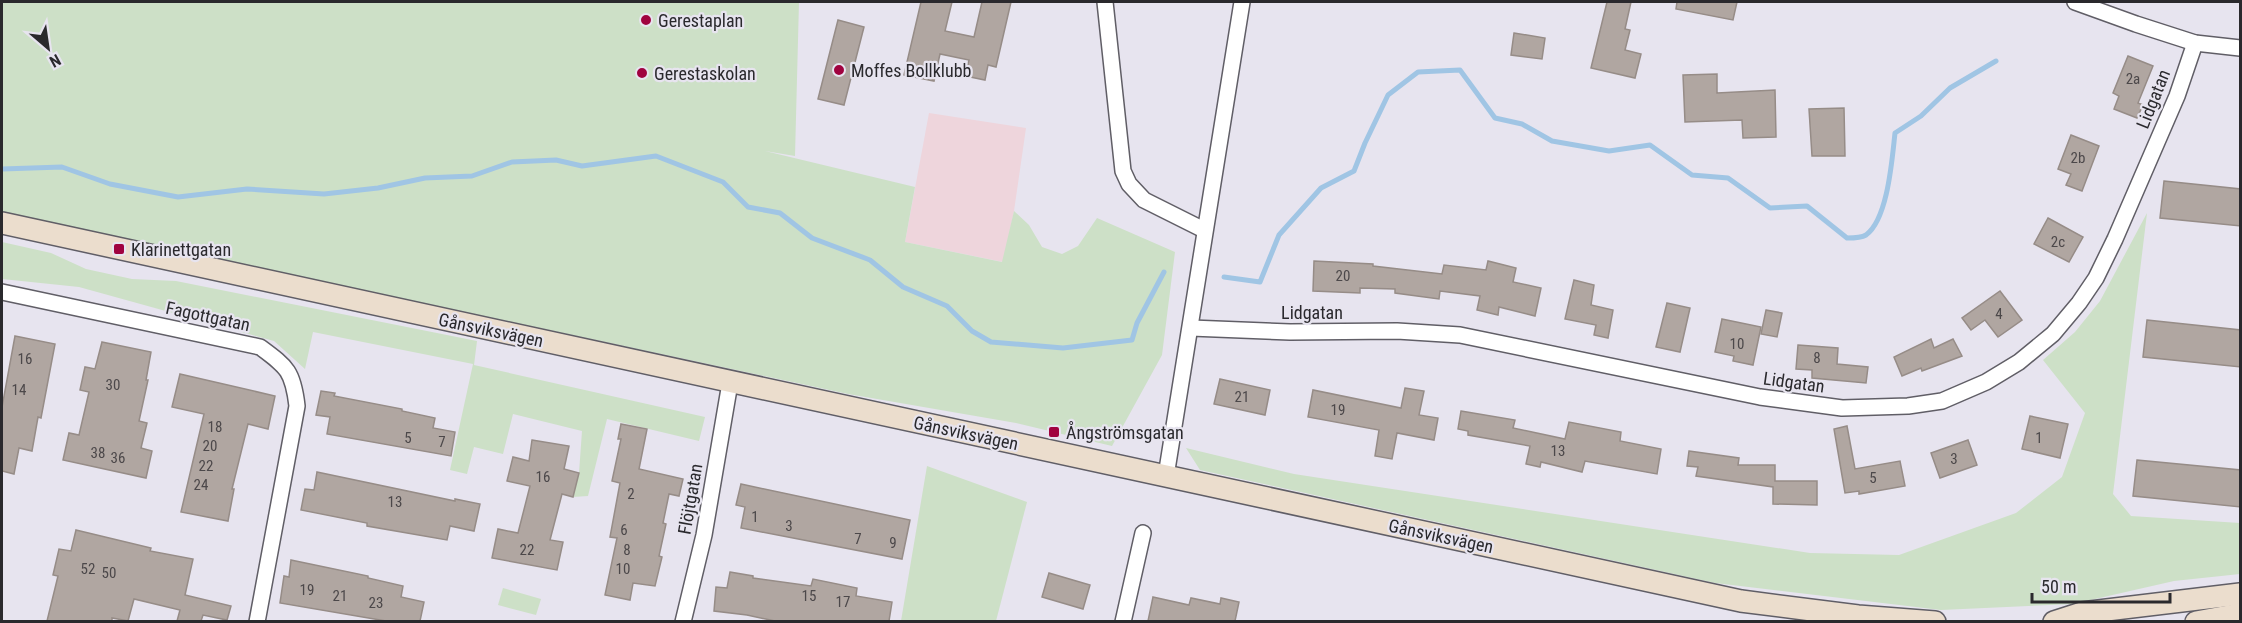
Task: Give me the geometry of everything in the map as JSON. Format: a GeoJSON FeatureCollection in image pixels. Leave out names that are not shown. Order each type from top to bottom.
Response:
{"type":"FeatureCollection","features":[{"type":"Feature","properties":{"kind":"main road","name":"Gånsviksvägen"},"geometry":{"type":"LineString","coordinates":[[2,223],[1741,601],[1858,616],[1935,621]]}},
{"type":"Feature","properties":{"kind":"main road"},"geometry":{"type":"LineString","coordinates":[[2054,621],[2082,613],[2241,594]]}},
{"type":"Feature","properties":{"kind":"main road"},"geometry":{"type":"LineString","coordinates":[[2196,621],[2241,614]]}},
{"type":"Feature","properties":{"kind":"street"},"geometry":{"type":"LineString","coordinates":[[1106,2],[1122,171],[1129,184],[1144,200],[1204,230]]}},
{"type":"Feature","properties":{"kind":"street"},"geometry":{"type":"LineString","coordinates":[[1166,476],[1242,2]]}},
{"type":"Feature","properties":{"kind":"street"},"geometry":{"type":"LineString","coordinates":[[2075,2],[2195,43],[2241,48]]}},
{"type":"Feature","properties":{"kind":"street","name":"Lidgatan"},"geometry":{"type":"LineString","coordinates":[[1191,328],[1290,332],[1397,331],[1460,335],[1772,399],[1842,408],[1908,406],[1942,401],[1986,381],[2019,362],[2053,334],[2079,303],[2096,278],[2115,240],[2177,96],[2195,43]]}},
{"type":"Feature","properties":{"kind":"street","name":"Fagottgatan"},"geometry":{"type":"LineString","coordinates":[[2,292],[260,347],[285,366],[294,384],[297,406],[257,621]]}},
{"type":"Feature","properties":{"kind":"street","name":"Flöjtgatan"},"geometry":{"type":"LineString","coordinates":[[683,621],[704,535],[730,383]]}},
{"type":"Feature","properties":{"kind":"street"},"geometry":{"type":"LineString","coordinates":[[1123,621],[1143,533]]}},
{"type":"Feature","properties":{"kind":"shaded area"},"geometry":{"type":"Polygon","coordinates":[[[929,113],[1026,128],[1014,211],[1003,262],[905,242],[929,113]]]}},
{"type":"Feature","properties":{"kind":"green space"},"geometry":{"type":"Polygon","coordinates":[[[2,2],[799,2],[795,156],[765,151],[915,187],[905,242],[1002,262],[1014,211],[1029,225],[1042,247],[1062,254],[1078,246],[1097,218],[1175,252],[1162,355],[1112,446],[1016,423],[848,394],[2,213],[2,2]]]}},
{"type":"Feature","properties":{"kind":"green space"},"geometry":{"type":"Polygon","coordinates":[[[2147,213],[2113,494],[2131,516],[2240,523],[2240,574],[2174,581],[2073,604],[1941,610],[1715,583],[1200,470],[1186,448],[1294,474],[1810,553],[1899,555],[2016,513],[2062,477],[2085,413],[2043,360],[2075,332],[2100,301],[2147,213]]]}},
{"type":"Feature","properties":{"kind":"green space"},"geometry":{"type":"Polygon","coordinates":[[[2,242],[51,253],[86,269],[132,279],[176,281],[477,341],[474,365],[705,417],[699,441],[607,419],[588,496],[573,497],[579,473],[582,431],[513,414],[503,454],[474,447],[467,474],[450,470],[473,364],[313,332],[305,369],[274,341],[79,287],[2,279],[2,242]]]}},
{"type":"Feature","properties":{"kind":"green space"},"geometry":{"type":"Polygon","coordinates":[[[927,466],[1027,502],[996,621],[901,621],[927,466]]]}},
{"type":"Feature","properties":{"kind":"green space"},"geometry":{"type":"Polygon","coordinates":[[[503,588],[541,599],[536,615],[498,605],[503,588]]]}},
{"type":"Feature","properties":{"kind":"building"},"geometry":{"type":"Polygon","coordinates":[[[921,2],[952,2],[945,31],[974,37],[982,2],[1011,2],[996,67],[988,65],[985,80],[965,76],[969,60],[940,54],[934,81],[904,75],[921,2]]]}},
{"type":"Feature","properties":{"kind":"building"},"geometry":{"type":"Polygon","coordinates":[[[1607,2],[1631,2],[1625,29],[1630,30],[1625,50],[1641,54],[1635,78],[1591,68],[1607,2]]]}},
{"type":"Feature","properties":{"kind":"building"},"geometry":{"type":"Polygon","coordinates":[[[1677,2],[1737,2],[1733,20],[1676,9],[1677,2]]]}},
{"type":"Feature","properties":{"kind":"building","name":"Moffes Bollklubb"},"geometry":{"type":"Polygon","coordinates":[[[838,20],[864,27],[844,105],[818,99],[838,20]]]}},
{"type":"Feature","properties":{"kind":"building"},"geometry":{"type":"Polygon","coordinates":[[[1514,33],[1545,38],[1542,59],[1511,55],[1514,33]]]}},
{"type":"Feature","properties":{"kind":"building"},"geometry":{"type":"Polygon","coordinates":[[[2128,56],[2153,66],[2138,103],[2143,105],[2137,118],[2114,109],[2119,96],[2113,93],[2128,56]]]}},
{"type":"Feature","properties":{"kind":"building"},"geometry":{"type":"Polygon","coordinates":[[[1717,74],[1717,93],[1775,90],[1776,137],[1743,138],[1742,120],[1685,122],[1683,75],[1717,74]]]}},
{"type":"Feature","properties":{"kind":"building"},"geometry":{"type":"Polygon","coordinates":[[[1844,108],[1845,156],[1812,156],[1809,109],[1844,108]]]}},
{"type":"Feature","properties":{"kind":"building"},"geometry":{"type":"Polygon","coordinates":[[[2071,135],[2099,146],[2082,191],[2066,185],[2071,174],[2058,169],[2071,135]]]}},
{"type":"Feature","properties":{"kind":"building"},"geometry":{"type":"Polygon","coordinates":[[[2164,181],[2241,189],[2241,226],[2160,218],[2164,181]]]}},
{"type":"Feature","properties":{"kind":"building"},"geometry":{"type":"Polygon","coordinates":[[[2048,218],[2083,237],[2069,262],[2034,244],[2048,218]]]}},
{"type":"Feature","properties":{"kind":"building"},"geometry":{"type":"Polygon","coordinates":[[[1314,261],[1373,264],[1373,266],[1442,274],[1444,265],[1486,270],[1488,261],[1516,268],[1513,282],[1541,288],[1535,316],[1499,307],[1498,315],[1477,310],[1480,296],[1440,291],[1439,299],[1395,293],[1395,289],[1360,288],[1360,293],[1313,291],[1314,261]]]}},
{"type":"Feature","properties":{"kind":"building"},"geometry":{"type":"Polygon","coordinates":[[[1574,280],[1594,285],[1591,305],[1613,310],[1608,338],[1594,335],[1596,325],[1565,319],[1574,280]]]}},
{"type":"Feature","properties":{"kind":"building"},"geometry":{"type":"Polygon","coordinates":[[[2000,291],[2022,320],[1998,337],[1985,320],[1971,330],[1962,318],[2000,291]]]}},
{"type":"Feature","properties":{"kind":"building"},"geometry":{"type":"Polygon","coordinates":[[[1667,303],[1690,308],[1680,352],[1656,347],[1667,303]]]}},
{"type":"Feature","properties":{"kind":"building"},"geometry":{"type":"Polygon","coordinates":[[[1766,310],[1782,313],[1777,337],[1761,334],[1766,310]]]}},
{"type":"Feature","properties":{"kind":"building"},"geometry":{"type":"Polygon","coordinates":[[[1722,319],[1761,327],[1753,365],[1733,361],[1734,356],[1715,352],[1722,319]]]}},
{"type":"Feature","properties":{"kind":"building"},"geometry":{"type":"Polygon","coordinates":[[[2147,320],[2241,330],[2241,367],[2143,357],[2147,320]]]}},
{"type":"Feature","properties":{"kind":"building"},"geometry":{"type":"Polygon","coordinates":[[[15,336],[55,344],[41,418],[38,417],[32,451],[19,448],[14,474],[2,471],[2,407],[15,336]]]}},
{"type":"Feature","properties":{"kind":"building"},"geometry":{"type":"Polygon","coordinates":[[[1931,339],[1934,348],[1953,339],[1962,356],[1902,376],[1894,357],[1931,339]]]}},
{"type":"Feature","properties":{"kind":"building"},"geometry":{"type":"Polygon","coordinates":[[[102,342],[151,352],[146,380],[148,380],[139,421],[147,423],[141,448],[152,451],[146,478],[63,460],[69,433],[79,435],[89,392],[80,390],[85,367],[95,369],[102,342]]]}},
{"type":"Feature","properties":{"kind":"building"},"geometry":{"type":"Polygon","coordinates":[[[1798,345],[1838,348],[1837,364],[1868,367],[1866,383],[1812,378],[1812,370],[1796,369],[1798,345]]]}},
{"type":"Feature","properties":{"kind":"building"},"geometry":{"type":"Polygon","coordinates":[[[180,374],[275,396],[268,429],[248,424],[232,489],[234,489],[228,521],[181,512],[204,414],[172,407],[180,374]]]}},
{"type":"Feature","properties":{"kind":"building"},"geometry":{"type":"Polygon","coordinates":[[[1220,379],[1270,390],[1265,415],[1214,404],[1220,379]]]}},
{"type":"Feature","properties":{"kind":"building"},"geometry":{"type":"Polygon","coordinates":[[[1405,388],[1424,391],[1419,415],[1438,418],[1434,440],[1397,433],[1392,459],[1375,456],[1379,430],[1308,417],[1313,390],[1401,408],[1405,388]]]}},
{"type":"Feature","properties":{"kind":"building"},"geometry":{"type":"Polygon","coordinates":[[[321,391],[335,393],[334,396],[435,418],[433,428],[455,432],[451,456],[327,434],[330,417],[316,415],[321,391]]]}},
{"type":"Feature","properties":{"kind":"building"},"geometry":{"type":"Polygon","coordinates":[[[1461,411],[1515,420],[1513,428],[1565,439],[1569,422],[1621,432],[1620,441],[1661,449],[1657,474],[1585,461],[1582,472],[1541,462],[1540,467],[1526,464],[1530,446],[1468,435],[1468,431],[1458,429],[1461,411]]]}},
{"type":"Feature","properties":{"kind":"building"},"geometry":{"type":"Polygon","coordinates":[[[2030,416],[2068,424],[2060,458],[2022,449],[2030,416]]]}},
{"type":"Feature","properties":{"kind":"building"},"geometry":{"type":"Polygon","coordinates":[[[621,424],[647,429],[639,469],[683,479],[679,496],[669,494],[663,523],[666,524],[659,556],[662,557],[655,586],[633,583],[630,600],[605,595],[617,538],[610,537],[620,483],[612,481],[621,439],[618,439],[621,424]]]}},
{"type":"Feature","properties":{"kind":"building"},"geometry":{"type":"Polygon","coordinates":[[[1847,426],[1855,469],[1900,461],[1905,486],[1859,494],[1859,491],[1845,493],[1834,429],[1847,426]]]}},
{"type":"Feature","properties":{"kind":"building"},"geometry":{"type":"Polygon","coordinates":[[[532,440],[569,446],[564,469],[579,473],[573,497],[562,494],[550,540],[563,542],[557,570],[492,558],[498,529],[518,533],[530,486],[507,481],[513,457],[529,461],[532,440]]]}},
{"type":"Feature","properties":{"kind":"building"},"geometry":{"type":"Polygon","coordinates":[[[1968,440],[1977,465],[1940,478],[1931,453],[1968,440]]]}},
{"type":"Feature","properties":{"kind":"building"},"geometry":{"type":"Polygon","coordinates":[[[1689,451],[1739,458],[1738,465],[1775,465],[1775,481],[1817,481],[1817,505],[1773,504],[1773,487],[1696,476],[1698,467],[1687,466],[1689,451]]]}},
{"type":"Feature","properties":{"kind":"building"},"geometry":{"type":"Polygon","coordinates":[[[2137,460],[2241,470],[2241,507],[2133,496],[2137,460]]]}},
{"type":"Feature","properties":{"kind":"building"},"geometry":{"type":"Polygon","coordinates":[[[317,472],[455,501],[455,499],[480,504],[474,531],[450,526],[447,540],[367,526],[367,523],[301,510],[305,489],[314,490],[317,472]]]}},
{"type":"Feature","properties":{"kind":"building"},"geometry":{"type":"Polygon","coordinates":[[[741,484],[910,520],[902,559],[741,528],[745,507],[736,505],[741,484]]]}},
{"type":"Feature","properties":{"kind":"building"},"geometry":{"type":"Polygon","coordinates":[[[76,530],[151,548],[150,551],[193,559],[185,595],[231,606],[227,620],[203,615],[201,621],[177,621],[180,610],[134,599],[128,621],[112,618],[112,621],[47,621],[58,576],[53,575],[59,549],[71,551],[76,530]]]}},
{"type":"Feature","properties":{"kind":"building"},"geometry":{"type":"Polygon","coordinates":[[[291,560],[368,576],[368,578],[403,586],[401,597],[424,602],[420,621],[386,621],[280,603],[284,576],[289,577],[291,560]]]}},
{"type":"Feature","properties":{"kind":"building"},"geometry":{"type":"Polygon","coordinates":[[[730,572],[753,576],[753,578],[811,586],[813,579],[857,588],[856,596],[892,602],[889,621],[775,621],[714,611],[716,587],[727,588],[730,572]]]}},
{"type":"Feature","properties":{"kind":"building"},"geometry":{"type":"Polygon","coordinates":[[[1049,573],[1090,585],[1083,609],[1042,597],[1049,573]]]}},
{"type":"Feature","properties":{"kind":"building"},"geometry":{"type":"Polygon","coordinates":[[[1153,597],[1189,605],[1191,598],[1220,604],[1221,598],[1239,602],[1235,621],[1148,621],[1153,597]]]}},
{"type":"Feature","properties":{"kind":"waterway"},"geometry":{"type":"LineString","coordinates":[[1224,277],[1260,282],[1279,235],[1321,188],[1354,171],[1388,95],[1418,72],[1460,70],[1495,118],[1522,124],[1552,141],[1609,151],[1650,145],[1692,175],[1728,178],[1770,208],[1807,206],[1847,238],[1852,238],[1866,235],[1879,216],[1888,188],[1895,133],[1921,116],[1950,88],[1996,61]]}},
{"type":"Feature","properties":{"kind":"waterway"},"geometry":{"type":"LineString","coordinates":[[2,169],[62,167],[110,184],[178,197],[247,189],[324,194],[378,188],[425,178],[472,176],[512,162],[556,160],[582,166],[656,156],[723,182],[748,207],[780,213],[812,238],[870,260],[903,287],[947,306],[972,331],[991,342],[1063,348],[1132,340],[1137,323],[1164,272]]}},
{"type":"Feature","properties":{"kind":"place","name":"Gerestaplan"},"geometry":{"type":"Point","coordinates":[646,20]}},
{"type":"Feature","properties":{"kind":"place","name":"Moffes Bollklubb"},"geometry":{"type":"Point","coordinates":[839,70]}},
{"type":"Feature","properties":{"kind":"place","name":"Gerestaskolan"},"geometry":{"type":"Point","coordinates":[642,73]}},
{"type":"Feature","properties":{"kind":"place","name":"Klarinettgatan"},"geometry":{"type":"Point","coordinates":[119,249]}},
{"type":"Feature","properties":{"kind":"place","name":"Ångströmsgatan"},"geometry":{"type":"Point","coordinates":[1054,432]}}]}
